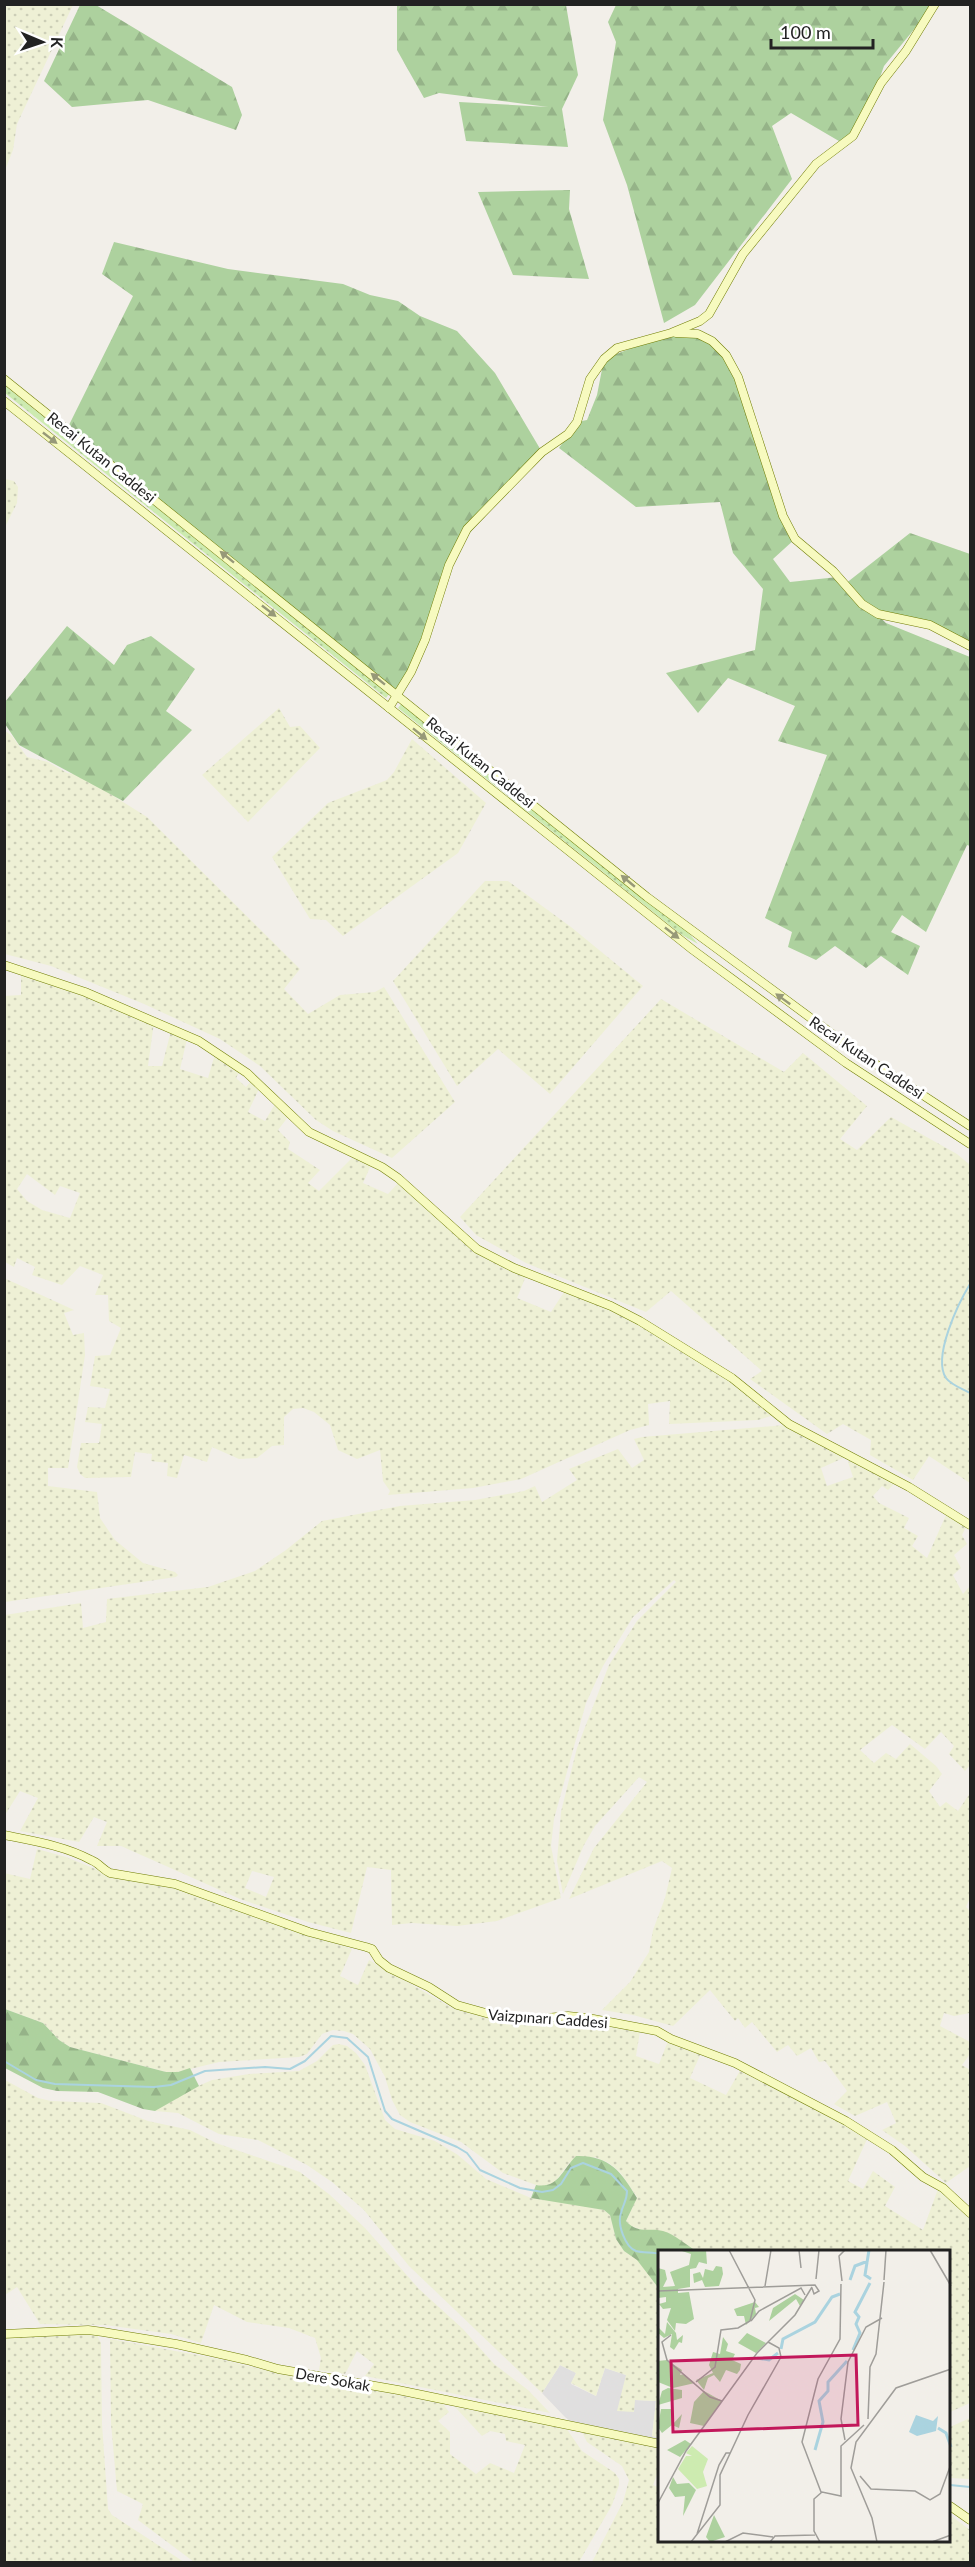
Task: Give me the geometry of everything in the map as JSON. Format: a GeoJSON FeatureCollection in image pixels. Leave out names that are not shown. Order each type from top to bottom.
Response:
{"type":"FeatureCollection","features":[{"type":"Feature","properties":{"kind":"street"},"geometry":{"type":"LineString","coordinates":[[389,708],[398,695],[427,636],[449,565],[467,530],[542,452],[568,434],[577,422],[590,379],[604,359],[617,348],[671,333],[700,321],[709,314],[743,254],[816,164],[853,136],[881,83],[906,51],[935,4]]}},
{"type":"Feature","properties":{"kind":"street"},"geometry":{"type":"LineString","coordinates":[[671,333],[698,334],[711,341],[726,354],[738,377],[783,516],[795,539],[833,571],[862,604],[878,614],[930,625],[970,646]]}},
{"type":"Feature","properties":{"kind":"street","name":"Recai Kutan Caddesi"},"geometry":{"type":"LineString","coordinates":[[4,379],[647,897],[854,1050],[970,1126]]}},
{"type":"Feature","properties":{"kind":"street","name":"Recai Kutan Caddesi"},"geometry":{"type":"LineString","coordinates":[[4,401],[693,950],[846,1063],[970,1144]]}},
{"type":"Feature","properties":{"kind":"street"},"geometry":{"type":"LineString","coordinates":[[4,965],[85,992],[199,1041],[247,1073],[309,1132],[382,1167],[398,1178],[477,1249],[514,1268],[611,1306],[640,1321],[732,1378],[789,1424],[909,1487],[970,1525]]}},
{"type":"Feature","properties":{"kind":"street","name":"Vaizpınarı Caddesi"},"geometry":{"type":"LineString","coordinates":[[4,1835],[73,1852],[94,1861],[101,1869],[110,1873],[175,1884],[309,1932],[372,1949],[379,1960],[389,1968],[457,2005],[480,2012],[535,2019],[568,2016],[588,2018],[657,2031],[671,2039],[735,2063],[846,2121],[892,2150],[923,2177],[944,2188],[970,2213]]}},
{"type":"Feature","properties":{"kind":"street","name":"Dere Sokak"},"geometry":{"type":"LineString","coordinates":[[4,2334],[53,2331],[103,2332],[176,2344],[278,2369],[398,2390],[658,2444]]}},
{"type":"Feature","properties":{"kind":"street"},"geometry":{"type":"LineString","coordinates":[[951,2507],[970,2520]]}},
{"type":"Feature","properties":{"kind":"shaded area"},"geometry":{"type":"Polygon","coordinates":[[[560,2365],[576,2373],[571,2384],[596,2396],[605,2368],[626,2375],[635,2400],[656,2401],[652,2436],[658,2438],[658,2449],[581,2430],[542,2393],[560,2365]]]}},
{"type":"Feature","properties":{"kind":"green space"},"geometry":{"type":"Polygon","coordinates":[[[5,4],[73,5],[17,124],[13,150],[5,170],[5,4]]]}},
{"type":"Feature","properties":{"kind":"green space"},"geometry":{"type":"Polygon","coordinates":[[[80,5],[96,5],[232,87],[242,115],[236,130],[148,100],[72,107],[44,81],[80,5]]]}},
{"type":"Feature","properties":{"kind":"green space"},"geometry":{"type":"Polygon","coordinates":[[[397,5],[566,5],[578,75],[562,109],[568,147],[466,141],[459,102],[548,107],[439,93],[424,98],[397,50],[397,5]]]}},
{"type":"Feature","properties":{"kind":"green space"},"geometry":{"type":"Polygon","coordinates":[[[616,5],[934,5],[884,66],[874,94],[844,144],[791,113],[772,126],[792,179],[695,305],[664,323],[627,185],[603,120],[616,42],[608,22],[616,5]]]}},
{"type":"Feature","properties":{"kind":"green space"},"geometry":{"type":"Polygon","coordinates":[[[570,190],[569,209],[589,279],[513,275],[478,192],[570,190]]]}},
{"type":"Feature","properties":{"kind":"green space"},"geometry":{"type":"Polygon","coordinates":[[[114,242],[228,269],[343,284],[370,295],[398,301],[420,316],[457,331],[495,373],[542,452],[486,512],[459,547],[398,695],[67,429],[133,296],[102,274],[114,242]]]}},
{"type":"Feature","properties":{"kind":"green space"},"geometry":{"type":"Polygon","coordinates":[[[698,334],[732,365],[795,539],[773,559],[790,582],[838,577],[845,584],[910,533],[970,554],[970,645],[938,629],[871,609],[886,623],[970,657],[970,846],[967,845],[926,932],[902,915],[891,932],[920,946],[908,975],[881,956],[866,968],[835,946],[816,960],[788,947],[792,932],[765,918],[827,755],[778,741],[795,706],[728,678],[698,713],[666,673],[755,650],[763,589],[733,553],[720,502],[636,507],[559,448],[577,422],[587,420],[597,395],[604,359],[657,338],[698,334]]]}},
{"type":"Feature","properties":{"kind":"green space"},"geometry":{"type":"Polygon","coordinates":[[[4,385],[389,694],[386,698],[5,393],[4,385]]]}},
{"type":"Feature","properties":{"kind":"green space"},"geometry":{"type":"Polygon","coordinates":[[[5,479],[14,481],[18,487],[17,503],[5,527],[5,479]]]}},
{"type":"Feature","properties":{"kind":"green space"},"geometry":{"type":"Polygon","coordinates":[[[67,626],[114,665],[127,645],[151,636],[195,669],[166,711],[192,730],[123,801],[19,745],[5,724],[5,702],[67,626]]]}},
{"type":"Feature","properties":{"kind":"green space"},"geometry":{"type":"Polygon","coordinates":[[[402,703],[687,931],[698,944],[682,935],[398,708],[402,703]]]}},
{"type":"Feature","properties":{"kind":"green space"},"geometry":{"type":"Polygon","coordinates":[[[279,708],[290,727],[300,726],[320,748],[248,822],[202,775],[279,708]]]}},
{"type":"Feature","properties":{"kind":"green space"},"geometry":{"type":"Polygon","coordinates":[[[4,730],[12,736],[27,757],[48,762],[67,773],[80,775],[147,817],[300,969],[284,989],[308,1014],[340,995],[375,992],[384,987],[455,1102],[392,1158],[333,1131],[316,1120],[260,1066],[220,1039],[144,1004],[51,966],[5,954],[4,730]]]}},
{"type":"Feature","properties":{"kind":"green space"},"geometry":{"type":"Polygon","coordinates":[[[412,739],[486,803],[458,853],[343,936],[326,920],[310,919],[272,857],[328,803],[387,780],[394,772],[412,739]]]}},
{"type":"Feature","properties":{"kind":"green space"},"geometry":{"type":"Polygon","coordinates":[[[485,881],[508,881],[571,927],[643,986],[550,1094],[498,1049],[457,1086],[393,981],[485,881]]]}},
{"type":"Feature","properties":{"kind":"green space"},"geometry":{"type":"Polygon","coordinates":[[[21,973],[154,1022],[148,1066],[162,1066],[171,1031],[187,1039],[180,1069],[208,1078],[215,1054],[240,1071],[236,1078],[246,1087],[252,1080],[259,1089],[248,1112],[265,1121],[275,1104],[288,1117],[278,1130],[290,1142],[288,1149],[320,1170],[308,1183],[319,1191],[352,1158],[371,1165],[363,1183],[388,1194],[399,1182],[459,1237],[526,1276],[517,1298],[551,1312],[566,1289],[613,1308],[723,1372],[774,1415],[758,1420],[669,1424],[670,1401],[648,1404],[649,1425],[630,1430],[521,1479],[473,1488],[388,1495],[390,1491],[383,1481],[380,1450],[357,1459],[338,1450],[330,1425],[314,1412],[303,1408],[293,1409],[284,1417],[284,1445],[272,1446],[257,1458],[239,1459],[212,1447],[207,1462],[184,1455],[177,1478],[167,1476],[168,1463],[151,1461],[152,1454],[135,1452],[131,1477],[85,1478],[77,1467],[81,1443],[99,1443],[102,1424],[85,1422],[88,1407],[105,1408],[110,1389],[90,1386],[95,1356],[110,1355],[121,1328],[109,1321],[108,1295],[95,1295],[103,1275],[80,1266],[62,1285],[32,1275],[35,1267],[17,1258],[14,1267],[5,1262],[4,996],[21,995],[21,973]],[[27,1174],[17,1189],[27,1201],[42,1210],[70,1218],[80,1193],[60,1186],[55,1195],[27,1174]]]}},
{"type":"Feature","properties":{"kind":"green space"},"geometry":{"type":"Polygon","coordinates":[[[661,999],[784,1072],[803,1053],[867,1106],[840,1139],[857,1150],[891,1117],[957,1154],[970,1165],[970,1483],[929,1456],[913,1480],[870,1455],[871,1440],[843,1424],[827,1434],[750,1379],[762,1371],[671,1291],[646,1312],[526,1263],[476,1235],[460,1217],[661,999]]]}},
{"type":"Feature","properties":{"kind":"green space"},"geometry":{"type":"Polygon","coordinates":[[[4,1278],[74,1310],[64,1313],[73,1335],[84,1333],[85,1355],[68,1468],[48,1468],[48,1486],[97,1492],[100,1518],[115,1540],[143,1563],[175,1572],[178,1575],[176,1577],[5,1602],[4,1278]]]}},
{"type":"Feature","properties":{"kind":"green space"},"geometry":{"type":"Polygon","coordinates":[[[798,1424],[840,1452],[850,1455],[821,1468],[827,1486],[853,1477],[848,1462],[859,1458],[898,1480],[888,1490],[882,1486],[873,1496],[879,1503],[909,1518],[904,1528],[918,1536],[912,1546],[927,1558],[946,1515],[966,1527],[962,1535],[967,1544],[954,1555],[961,1568],[953,1575],[963,1594],[970,1586],[970,1765],[965,1771],[949,1754],[954,1746],[941,1732],[925,1749],[892,1725],[860,1750],[874,1763],[886,1753],[896,1759],[910,1744],[942,1774],[929,1791],[940,1807],[946,1802],[958,1811],[970,1793],[970,1898],[966,1907],[970,1911],[970,2013],[954,2016],[944,2013],[940,2026],[970,2042],[970,2054],[962,2065],[970,2070],[970,2166],[946,2183],[905,2146],[882,2130],[896,2123],[887,2102],[855,2116],[834,2104],[847,2091],[825,2061],[819,2062],[811,2048],[797,2056],[788,2045],[777,2052],[752,2022],[745,2028],[738,2018],[735,2021],[710,1990],[673,2026],[633,2015],[602,2010],[630,1982],[649,1952],[653,1930],[665,1898],[672,1868],[662,1861],[569,1899],[594,1848],[647,1782],[639,1777],[595,1826],[584,1845],[563,1894],[557,1861],[561,1812],[577,1748],[609,1665],[637,1621],[676,1582],[674,1580],[633,1617],[603,1666],[586,1703],[554,1819],[551,1846],[561,1898],[497,1921],[457,1926],[412,1923],[392,1925],[391,1870],[367,1867],[351,1933],[308,1922],[240,1899],[121,1846],[97,1846],[107,1822],[94,1817],[79,1842],[20,1831],[38,1798],[20,1791],[5,1815],[5,1615],[81,1603],[83,1628],[106,1622],[107,1599],[208,1587],[255,1571],[322,1521],[400,1506],[475,1500],[524,1491],[535,1486],[542,1502],[577,1480],[569,1469],[618,1449],[632,1468],[644,1460],[634,1439],[798,1424]],[[252,1871],[245,1888],[266,1897],[274,1877],[252,1871]]]}},
{"type":"Feature","properties":{"kind":"green space"},"geometry":{"type":"Polygon","coordinates":[[[37,1849],[66,1857],[120,1879],[171,1886],[352,1949],[340,1976],[358,1985],[369,1960],[454,2009],[518,2022],[583,2021],[640,2031],[636,2056],[659,2064],[668,2041],[701,2053],[690,2078],[726,2095],[741,2069],[868,2137],[848,2181],[863,2189],[873,2171],[895,2187],[885,2206],[923,2230],[938,2189],[970,2217],[970,2403],[951,2412],[951,2250],[695,2250],[666,2232],[645,2231],[631,2226],[626,2221],[637,2197],[620,2172],[609,2163],[595,2157],[570,2162],[553,2184],[545,2187],[503,2173],[461,2142],[410,2122],[400,2115],[392,2100],[385,2077],[370,2049],[353,2034],[344,2031],[333,2030],[322,2034],[307,2054],[299,2057],[219,2062],[178,2072],[166,2072],[70,2047],[59,2040],[43,2023],[5,2009],[4,1873],[30,1879],[37,1849]]]}},
{"type":"Feature","properties":{"kind":"green space"},"geometry":{"type":"Polygon","coordinates":[[[5,2009],[43,2023],[59,2040],[70,2047],[166,2072],[178,2072],[190,2068],[199,2086],[155,2111],[143,2109],[98,2092],[57,2091],[43,2088],[5,2068],[5,2009]]]}},
{"type":"Feature","properties":{"kind":"green space"},"geometry":{"type":"Polygon","coordinates":[[[333,2045],[347,2046],[365,2065],[385,2120],[395,2129],[435,2141],[458,2155],[486,2179],[531,2198],[604,2210],[610,2215],[616,2239],[624,2251],[637,2259],[658,2287],[658,2438],[652,2436],[656,2401],[635,2400],[634,2412],[617,2411],[626,2375],[605,2368],[596,2396],[571,2383],[576,2373],[560,2365],[542,2393],[409,2266],[364,2210],[332,2182],[307,2165],[258,2140],[219,2134],[178,2113],[155,2111],[187,2091],[212,2080],[249,2074],[299,2071],[317,2061],[333,2045]]]}},
{"type":"Feature","properties":{"kind":"green space"},"geometry":{"type":"Polygon","coordinates":[[[5,2080],[38,2098],[51,2101],[101,2103],[148,2121],[190,2130],[216,2143],[300,2172],[330,2195],[365,2228],[419,2289],[463,2329],[494,2364],[528,2390],[550,2413],[365,2376],[374,2364],[357,2351],[345,2374],[319,2370],[321,2358],[315,2338],[289,2328],[247,2322],[214,2305],[201,2343],[171,2334],[105,2325],[40,2324],[17,2287],[5,2295],[5,2080]]]}},
{"type":"Feature","properties":{"kind":"green space"},"geometry":{"type":"Polygon","coordinates":[[[576,2156],[597,2158],[606,2162],[613,2166],[637,2198],[626,2221],[635,2228],[667,2233],[695,2250],[658,2250],[658,2287],[637,2260],[624,2251],[616,2239],[610,2215],[604,2210],[531,2198],[536,2185],[550,2184],[559,2177],[576,2156]]]}},
{"type":"Feature","properties":{"kind":"green space"},"geometry":{"type":"Polygon","coordinates":[[[55,2333],[97,2335],[101,2343],[102,2424],[108,2509],[112,2515],[184,2562],[5,2562],[5,2338],[55,2333]]]}},
{"type":"Feature","properties":{"kind":"green space"},"geometry":{"type":"Polygon","coordinates":[[[110,2339],[219,2359],[294,2377],[443,2404],[449,2412],[438,2421],[450,2432],[450,2454],[476,2474],[490,2463],[514,2473],[525,2445],[506,2441],[505,2434],[490,2431],[482,2436],[455,2407],[566,2428],[582,2451],[615,2473],[619,2479],[619,2485],[612,2505],[579,2562],[194,2562],[138,2520],[143,2504],[117,2491],[111,2423],[110,2339]]]}},
{"type":"Feature","properties":{"kind":"green space"},"geometry":{"type":"Polygon","coordinates":[[[970,2418],[970,2479],[951,2478],[951,2427],[970,2418]]]}},
{"type":"Feature","properties":{"kind":"green space"},"geometry":{"type":"Polygon","coordinates":[[[581,2430],[658,2449],[658,2471],[653,2485],[658,2487],[658,2543],[951,2543],[951,2516],[970,2530],[970,2562],[592,2562],[623,2502],[629,2480],[622,2466],[587,2442],[581,2430]]]}},
{"type":"Feature","properties":{"kind":"waterway"},"geometry":{"type":"LineString","coordinates":[[970,1284],[949,1330],[942,1357],[946,1378],[970,1393]]}},
{"type":"Feature","properties":{"kind":"waterway"},"geometry":{"type":"LineString","coordinates":[[4,2061],[36,2080],[55,2084],[154,2087],[171,2085],[205,2071],[265,2067],[290,2069],[305,2061],[331,2036],[347,2038],[368,2057],[385,2111],[392,2119],[457,2147],[467,2153],[480,2170],[520,2188],[542,2192],[553,2190],[561,2184],[571,2168],[583,2163],[611,2174],[627,2191],[620,2218],[625,2240],[636,2251],[658,2254]]}},
{"type":"Feature","properties":{"kind":"waterway"},"geometry":{"type":"LineString","coordinates":[[951,2485],[970,2487]]}}]}
